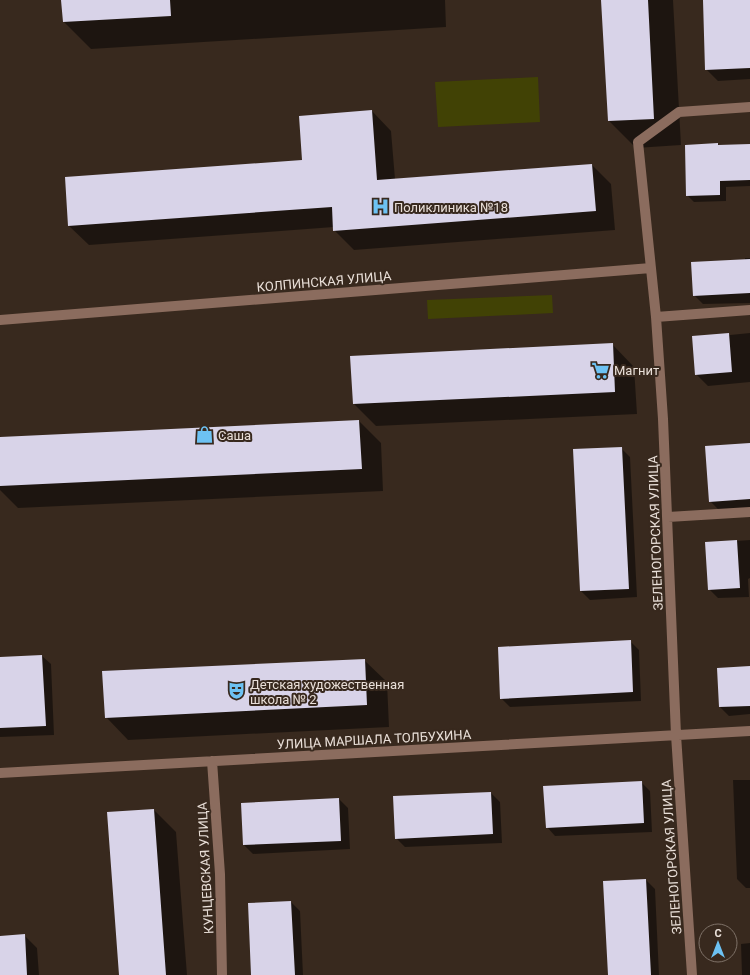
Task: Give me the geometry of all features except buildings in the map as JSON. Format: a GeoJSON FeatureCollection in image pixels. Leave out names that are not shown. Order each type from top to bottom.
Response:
{"type":"FeatureCollection","features":[{"type":"Feature","properties":{"kind":"street","name":"ЗЕЛЕНОГОРСКАЯ УЛИЦА"},"geometry":{"type":"LineString","coordinates":[[692,975],[676,735],[668,517],[656,317],[638,142],[679,112],[750,107]]}},
{"type":"Feature","properties":{"kind":"street","name":"КОЛПИНСКАЯ УЛИЦА"},"geometry":{"type":"LineString","coordinates":[[0,320],[651,268]]}},
{"type":"Feature","properties":{"kind":"street"},"geometry":{"type":"LineString","coordinates":[[656,317],[750,310]]}},
{"type":"Feature","properties":{"kind":"street"},"geometry":{"type":"LineString","coordinates":[[668,517],[750,512]]}},
{"type":"Feature","properties":{"kind":"street","name":"УЛИЦА МАРШАЛА ТОЛБУХИНА"},"geometry":{"type":"LineString","coordinates":[[0,773],[750,731]]}},
{"type":"Feature","properties":{"kind":"street","name":"КУНЦЕВСКАЯ УЛИЦА"},"geometry":{"type":"LineString","coordinates":[[212,760],[220,874],[222,975]]}},
{"type":"Feature","properties":{"kind":"shaded area"},"geometry":{"type":"Polygon","coordinates":[[[538,77],[540,122],[438,127],[435,82],[538,77]]]}},
{"type":"Feature","properties":{"kind":"shaded area"},"geometry":{"type":"Polygon","coordinates":[[[552,295],[553,313],[428,319],[427,300],[552,295]]]}},
{"type":"Feature","properties":{"kind":"place","name":"Поликлиника №18"},"geometry":{"type":"Point","coordinates":[381,207]}},
{"type":"Feature","properties":{"kind":"place","name":"Магнит"},"geometry":{"type":"Point","coordinates":[601,370]}},
{"type":"Feature","properties":{"kind":"place","name":"Саша"},"geometry":{"type":"Point","coordinates":[205,435]}},
{"type":"Feature","properties":{"kind":"place","name":"Детская художественная школа № 2"},"geometry":{"type":"Point","coordinates":[237,691]}}]}
